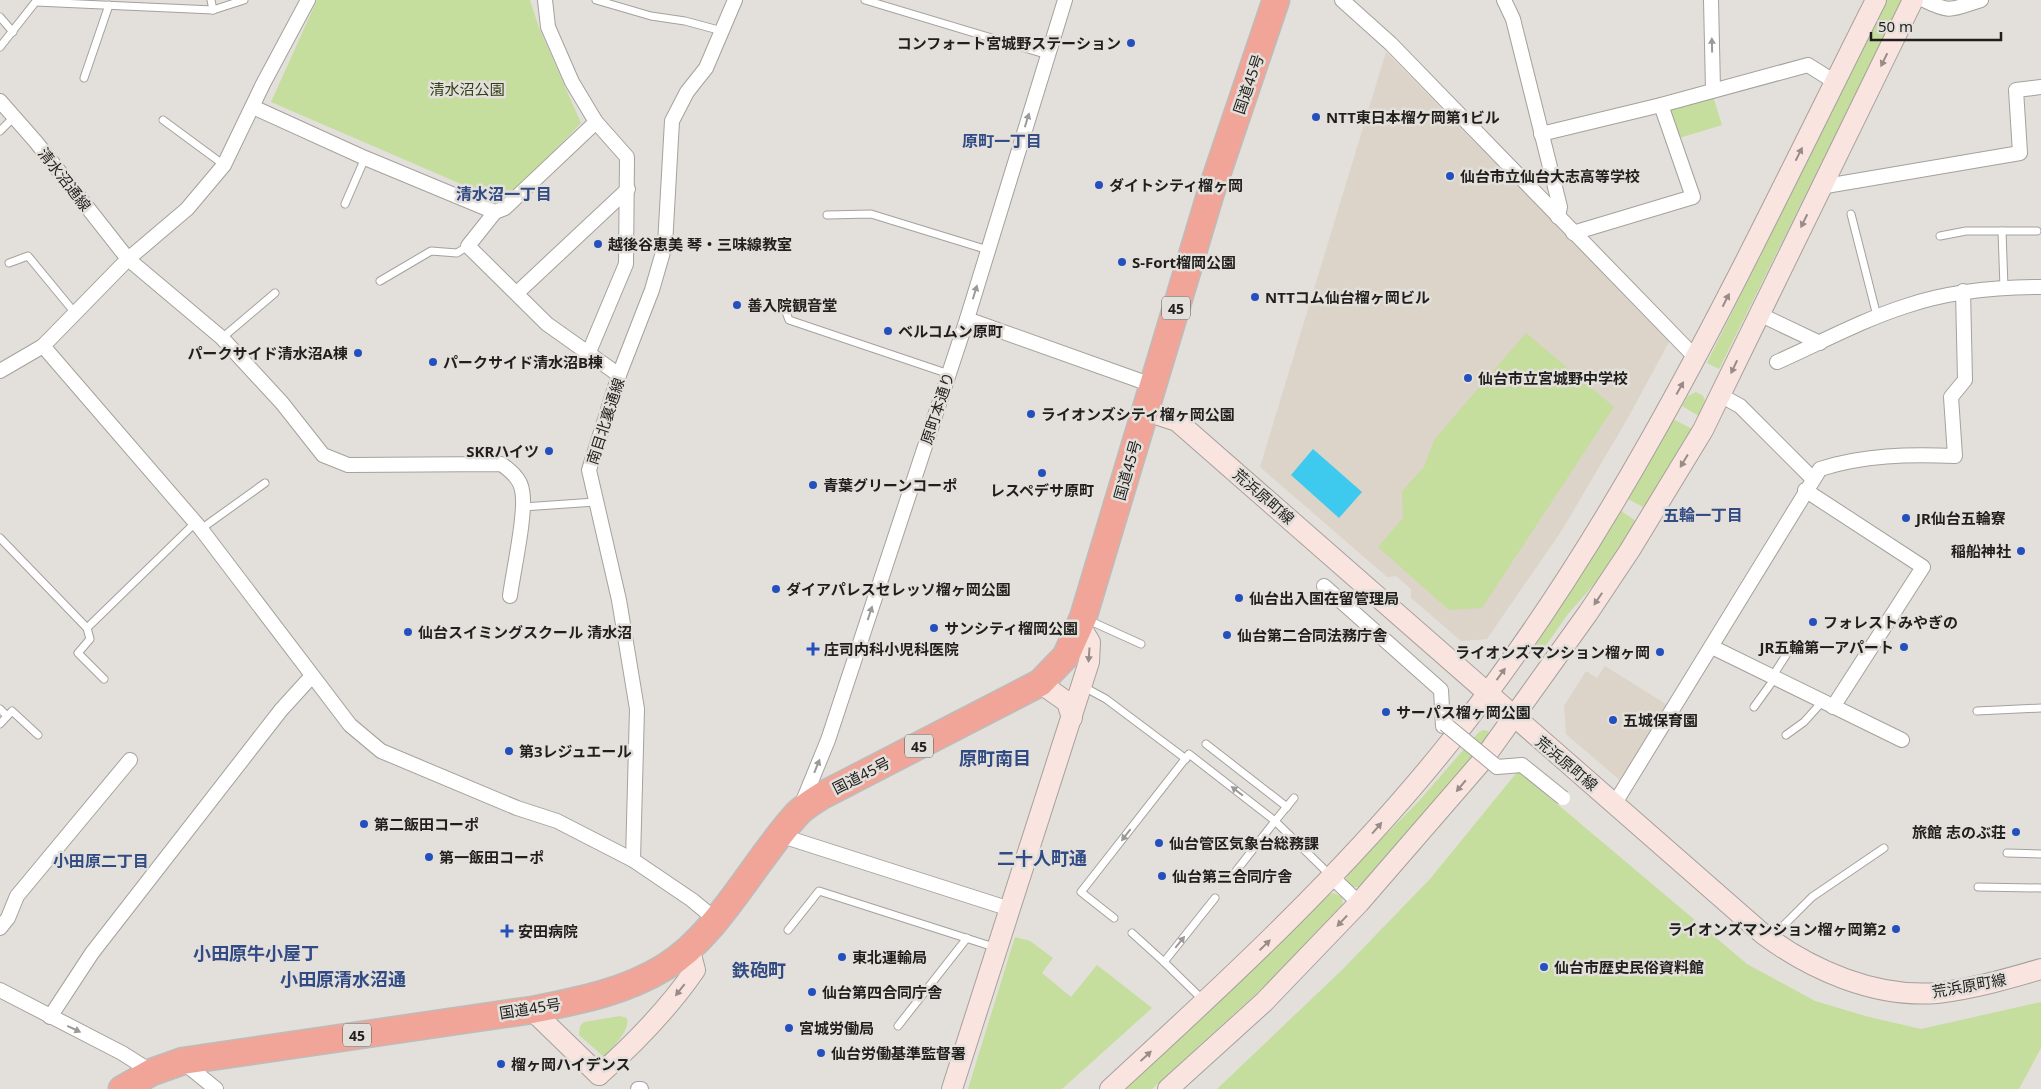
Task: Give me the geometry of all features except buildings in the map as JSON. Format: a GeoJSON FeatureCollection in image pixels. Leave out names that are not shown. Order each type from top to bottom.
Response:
{"type":"FeatureCollection","features":[{"type":"Feature","properties":{"kind":"highway","name":"国道45号"},"geometry":{"type":"LineString","coordinates":[[122,1089],[152,1072],[183,1061],[532,1010],[583,1000],[631,984],[667,966],[689,947],[715,919],[779,835],[799,812],[823,795],[1040,683],[1066,656],[1082,622],[1144,410],[1212,192],[1276,0]]}},
{"type":"Feature","properties":{"kind":"street"},"geometry":{"type":"LineString","coordinates":[[0,371],[43,346],[128,259],[187,209],[224,165],[263,84],[308,0]]}},
{"type":"Feature","properties":{"kind":"street"},"geometry":{"type":"LineString","coordinates":[[545,0],[548,27],[572,82],[596,122],[627,157],[626,264],[589,352]]}},
{"type":"Feature","properties":{"kind":"street","name":"南目北裏通線"},"geometry":{"type":"LineString","coordinates":[[633,860],[637,709],[619,600],[589,470],[619,375],[652,290],[665,245],[672,121],[687,92],[706,68],[734,0]]}},
{"type":"Feature","properties":{"kind":"street","name":"原町本通り"},"geometry":{"type":"LineString","coordinates":[[799,812],[828,740],[949,374],[1065,0]]}},
{"type":"Feature","properties":{"kind":"street"},"geometry":{"type":"LineString","coordinates":[[1342,0],[1397,51],[1697,359]]}},
{"type":"Feature","properties":{"kind":"street"},"geometry":{"type":"LineString","coordinates":[[1504,0],[1514,19],[1560,207],[1558,218]]}},
{"type":"Feature","properties":{"kind":"street"},"geometry":{"type":"LineString","coordinates":[[1711,0],[1713,89]]}},
{"type":"Feature","properties":{"kind":"street"},"geometry":{"type":"LineString","coordinates":[[1110,1089],[1205,1002],[1332,877],[1450,742],[1487,693],[1598,530],[1697,359],[1876,0]]}},
{"type":"Feature","properties":{"kind":"street"},"geometry":{"type":"LineString","coordinates":[[1168,1089],[1264,1002],[1359,903],[1441,810],[1515,718],[1630,550],[1702,430],[1913,0]]}},
{"type":"Feature","properties":{"kind":"street"},"geometry":{"type":"LineString","coordinates":[[1924,0],[1943,10],[1950,10],[1981,0]]}},
{"type":"Feature","properties":{"kind":"street"},"geometry":{"type":"LineString","coordinates":[[1541,134],[1661,105],[1713,89],[1808,65],[1835,82]]}},
{"type":"Feature","properties":{"kind":"street"},"geometry":{"type":"LineString","coordinates":[[1820,187],[2020,153],[2016,90],[2041,87]]}},
{"type":"Feature","properties":{"kind":"street","name":"清水沼通線"},"geometry":{"type":"LineString","coordinates":[[0,101],[128,259],[222,338],[282,403],[323,455],[348,465],[501,464],[512,470],[522,489],[523,507],[510,596]]}},
{"type":"Feature","properties":{"kind":"street"},"geometry":{"type":"LineString","coordinates":[[1573,233],[1693,197],[1661,105]]}},
{"type":"Feature","properties":{"kind":"street"},"geometry":{"type":"LineString","coordinates":[[253,107],[365,158],[495,212]]}},
{"type":"Feature","properties":{"kind":"street"},"geometry":{"type":"LineString","coordinates":[[596,122],[505,208],[495,212],[468,246],[547,324],[619,375]]}},
{"type":"Feature","properties":{"kind":"street"},"geometry":{"type":"LineString","coordinates":[[517,293],[628,189]]}},
{"type":"Feature","properties":{"kind":"street"},"geometry":{"type":"LineString","coordinates":[[1777,362],[1877,316],[1907,305],[1963,291],[2004,287],[2041,287]]}},
{"type":"Feature","properties":{"kind":"street"},"geometry":{"type":"LineString","coordinates":[[1614,803],[1712,647],[1809,484],[1820,469],[1840,462],[1911,454],[1955,456],[1951,396],[1965,380],[1963,291]]}},
{"type":"Feature","properties":{"kind":"street"},"geometry":{"type":"LineString","coordinates":[[1759,314],[1820,343]]}},
{"type":"Feature","properties":{"kind":"street"},"geometry":{"type":"LineString","coordinates":[[967,319],[1152,385]]}},
{"type":"Feature","properties":{"kind":"street"},"geometry":{"type":"LineString","coordinates":[[43,346],[199,526],[311,677],[350,725],[381,751],[517,808],[557,821],[633,860],[692,900],[715,919]]}},
{"type":"Feature","properties":{"kind":"street"},"geometry":{"type":"LineString","coordinates":[[1720,395],[1740,406],[1809,484],[1923,567],[1827,705]]}},
{"type":"Feature","properties":{"kind":"street","name":"荒浜原町線"},"geometry":{"type":"LineString","coordinates":[[1144,410],[1177,421],[1515,718],[1770,939],[1789,952],[1819,969],[1850,981],[1900,992],[1936,993],[1996,982],[2041,970]]}},
{"type":"Feature","properties":{"kind":"street"},"geometry":{"type":"LineString","coordinates":[[1324,586],[1441,690],[1444,725],[1497,767],[1522,764],[1563,798]]}},
{"type":"Feature","properties":{"kind":"street"},"geometry":{"type":"LineString","coordinates":[[952,1089],[1082,685],[1088,662],[1090,642],[1082,622]]}},
{"type":"Feature","properties":{"kind":"street"},"geometry":{"type":"LineString","coordinates":[[1712,647],[1827,705],[1902,740]]}},
{"type":"Feature","properties":{"kind":"street"},"geometry":{"type":"LineString","coordinates":[[50,1016],[98,946],[280,710],[311,677]]}},
{"type":"Feature","properties":{"kind":"street"},"geometry":{"type":"LineString","coordinates":[[1040,683],[1067,702],[1072,718]]}},
{"type":"Feature","properties":{"kind":"street"},"geometry":{"type":"LineString","coordinates":[[0,928],[8,918],[17,896],[130,760]]}},
{"type":"Feature","properties":{"kind":"street"},"geometry":{"type":"LineString","coordinates":[[779,835],[1010,909]]}},
{"type":"Feature","properties":{"kind":"street"},"geometry":{"type":"LineString","coordinates":[[1332,877],[1359,903]]}},
{"type":"Feature","properties":{"kind":"street"},"geometry":{"type":"LineString","coordinates":[[532,1010],[597,1082],[659,1015],[695,970],[689,947]]}},
{"type":"Feature","properties":{"kind":"street"},"geometry":{"type":"LineString","coordinates":[[0,990],[122,1053],[152,1072]]}},
{"type":"Feature","properties":{"kind":"street"},"geometry":{"type":"LineString","coordinates":[[183,1061],[216,1089]]}},
{"type":"Feature","properties":{"kind":"lane"},"geometry":{"type":"LineString","coordinates":[[211,0],[213,10]]}},
{"type":"Feature","properties":{"kind":"lane"},"geometry":{"type":"LineString","coordinates":[[0,47],[37,1],[213,10],[244,0]]}},
{"type":"Feature","properties":{"kind":"lane"},"geometry":{"type":"LineString","coordinates":[[596,0],[651,16],[685,21],[722,31]]}},
{"type":"Feature","properties":{"kind":"lane"},"geometry":{"type":"LineString","coordinates":[[865,0],[1048,55]]}},
{"type":"Feature","properties":{"kind":"lane"},"geometry":{"type":"LineString","coordinates":[[84,78],[109,5]]}},
{"type":"Feature","properties":{"kind":"lane"},"geometry":{"type":"LineString","coordinates":[[0,17],[13,32]]}},
{"type":"Feature","properties":{"kind":"lane"},"geometry":{"type":"LineString","coordinates":[[0,131],[14,117]]}},
{"type":"Feature","properties":{"kind":"lane"},"geometry":{"type":"LineString","coordinates":[[163,120],[224,165]]}},
{"type":"Feature","properties":{"kind":"lane"},"geometry":{"type":"LineString","coordinates":[[345,204],[365,158]]}},
{"type":"Feature","properties":{"kind":"lane"},"geometry":{"type":"LineString","coordinates":[[827,215],[871,214],[988,250]]}},
{"type":"Feature","properties":{"kind":"lane"},"geometry":{"type":"LineString","coordinates":[[1851,214],[1877,316]]}},
{"type":"Feature","properties":{"kind":"lane"},"geometry":{"type":"LineString","coordinates":[[1940,236],[1966,231],[2037,231]]}},
{"type":"Feature","properties":{"kind":"lane"},"geometry":{"type":"LineString","coordinates":[[2002,231],[2004,287]]}},
{"type":"Feature","properties":{"kind":"lane"},"geometry":{"type":"LineString","coordinates":[[380,281],[431,251],[457,253],[468,246]]}},
{"type":"Feature","properties":{"kind":"lane"},"geometry":{"type":"LineString","coordinates":[[9,263],[28,256],[75,312]]}},
{"type":"Feature","properties":{"kind":"lane"},"geometry":{"type":"LineString","coordinates":[[222,338],[274,293]]}},
{"type":"Feature","properties":{"kind":"lane"},"geometry":{"type":"LineString","coordinates":[[784,307],[789,320],[949,374]]}},
{"type":"Feature","properties":{"kind":"lane"},"geometry":{"type":"LineString","coordinates":[[87,628],[199,526],[265,483]]}},
{"type":"Feature","properties":{"kind":"lane"},"geometry":{"type":"LineString","coordinates":[[523,507],[595,502]]}},
{"type":"Feature","properties":{"kind":"lane"},"geometry":{"type":"LineString","coordinates":[[0,538],[87,628],[90,639],[78,653],[104,679]]}},
{"type":"Feature","properties":{"kind":"lane"},"geometry":{"type":"LineString","coordinates":[[1082,622],[1141,644]]}},
{"type":"Feature","properties":{"kind":"lane"},"geometry":{"type":"LineString","coordinates":[[1754,707],[1792,646]]}},
{"type":"Feature","properties":{"kind":"lane"},"geometry":{"type":"LineString","coordinates":[[1082,685],[1106,699],[1186,759]]}},
{"type":"Feature","properties":{"kind":"lane"},"geometry":{"type":"LineString","coordinates":[[1786,735],[1827,705]]}},
{"type":"Feature","properties":{"kind":"lane"},"geometry":{"type":"LineString","coordinates":[[1977,711],[2041,708]]}},
{"type":"Feature","properties":{"kind":"lane"},"geometry":{"type":"LineString","coordinates":[[0,709],[7,716]]}},
{"type":"Feature","properties":{"kind":"lane"},"geometry":{"type":"LineString","coordinates":[[0,724],[12,711],[38,735]]}},
{"type":"Feature","properties":{"kind":"lane"},"geometry":{"type":"LineString","coordinates":[[1206,744],[1287,807]]}},
{"type":"Feature","properties":{"kind":"lane"},"geometry":{"type":"LineString","coordinates":[[1114,918],[1081,892],[1189,754],[1275,821],[1332,877]]}},
{"type":"Feature","properties":{"kind":"lane"},"geometry":{"type":"LineString","coordinates":[[1233,875],[1294,798]]}},
{"type":"Feature","properties":{"kind":"lane"},"geometry":{"type":"LineString","coordinates":[[1770,939],[1812,897],[1884,848]]}},
{"type":"Feature","properties":{"kind":"lane"},"geometry":{"type":"LineString","coordinates":[[2007,852],[2041,854]]}},
{"type":"Feature","properties":{"kind":"lane"},"geometry":{"type":"LineString","coordinates":[[1978,887],[2041,888]]}},
{"type":"Feature","properties":{"kind":"lane"},"geometry":{"type":"LineString","coordinates":[[788,930],[819,891],[997,948]]}},
{"type":"Feature","properties":{"kind":"lane"},"geometry":{"type":"LineString","coordinates":[[1164,962],[1215,898]]}},
{"type":"Feature","properties":{"kind":"lane"},"geometry":{"type":"LineString","coordinates":[[1132,933],[1205,1002]]}},
{"type":"Feature","properties":{"kind":"lane"},"geometry":{"type":"LineString","coordinates":[[898,1026],[967,938]]}},
{"type":"Feature","properties":{"kind":"shaded area","name":"仙台市立宮城野中学校"},"geometry":{"type":"Polygon","coordinates":[[[1386,52],[1670,340],[1629,416],[1562,530],[1487,639],[1461,641],[1411,598],[1411,589],[1396,576],[1387,577],[1260,467],[1386,52]]]}},
{"type":"Feature","properties":{"kind":"shaded area","name":"五城保育園"},"geometry":{"type":"Polygon","coordinates":[[[1605,666],[1669,706],[1622,782],[1566,734],[1564,706],[1586,671],[1597,678],[1605,666]]]}},
{"type":"Feature","properties":{"kind":"green space","name":"清水沼公園"},"geometry":{"type":"Polygon","coordinates":[[[317,0],[530,0],[539,28],[581,123],[505,203],[271,102],[317,0]]]}},
{"type":"Feature","properties":{"kind":"green space"},"geometry":{"type":"Polygon","coordinates":[[[1887,0],[1902,0],[1719,369],[1707,363],[1887,0]]]}},
{"type":"Feature","properties":{"kind":"green space"},"geometry":{"type":"Polygon","coordinates":[[[1712,93],[1722,125],[1676,139],[1667,108],[1712,93]]]}},
{"type":"Feature","properties":{"kind":"green space"},"geometry":{"type":"Polygon","coordinates":[[[1526,333],[1614,407],[1482,608],[1449,610],[1378,547],[1403,518],[1402,491],[1424,467],[1434,440],[1526,333]]]}},
{"type":"Feature","properties":{"kind":"green space"},"geometry":{"type":"Polygon","coordinates":[[[1696,392],[1702,395],[1705,400],[1699,416],[1682,406],[1688,396],[1696,392]]]}},
{"type":"Feature","properties":{"kind":"green space"},"geometry":{"type":"Polygon","coordinates":[[[1673,419],[1692,429],[1647,509],[1628,499],[1673,419]]]}},
{"type":"Feature","properties":{"kind":"green space"},"geometry":{"type":"Polygon","coordinates":[[[1621,511],[1639,523],[1616,559],[1568,614],[1537,658],[1528,651],[1621,511]]]}},
{"type":"Feature","properties":{"kind":"green space"},"geometry":{"type":"Polygon","coordinates":[[[1483,730],[1488,731],[1490,737],[1360,887],[1351,887],[1346,880],[1348,873],[1419,801],[1478,733],[1483,730]]]}},
{"type":"Feature","properties":{"kind":"green space"},"geometry":{"type":"Polygon","coordinates":[[[1518,771],[1747,964],[1815,1001],[1869,1017],[1921,1029],[2041,1002],[2041,1048],[2019,1089],[1217,1089],[1342,970],[1430,879],[1518,771]]]}},
{"type":"Feature","properties":{"kind":"green space"},"geometry":{"type":"Polygon","coordinates":[[[1334,893],[1342,897],[1343,907],[1269,982],[1152,1089],[1123,1089],[1227,995],[1327,895],[1334,893]]]}},
{"type":"Feature","properties":{"kind":"green space"},"geometry":{"type":"Polygon","coordinates":[[[1015,937],[1030,941],[1053,958],[1042,973],[1071,997],[1097,965],[1152,1008],[1062,1089],[968,1089],[1015,937]]]}},
{"type":"Feature","properties":{"kind":"green space"},"geometry":{"type":"Polygon","coordinates":[[[620,1016],[627,1018],[626,1028],[620,1039],[604,1057],[579,1035],[580,1026],[584,1022],[620,1016]]]}},
{"type":"Feature","properties":{"kind":"water"},"geometry":{"type":"Polygon","coordinates":[[[1313,449],[1362,492],[1339,518],[1291,475],[1313,449]]]}},
{"type":"Feature","properties":{"kind":"place","name":"コンフォート宮城野ステーション"},"geometry":{"type":"Point","coordinates":[1131,43]}},
{"type":"Feature","properties":{"kind":"place","name":"NTT東日本榴ケ岡第1ビル"},"geometry":{"type":"Point","coordinates":[1316,117]}},
{"type":"Feature","properties":{"kind":"place","name":"仙台市立仙台大志高等学校"},"geometry":{"type":"Point","coordinates":[1450,176]}},
{"type":"Feature","properties":{"kind":"place","name":"ダイトシティ榴ヶ岡"},"geometry":{"type":"Point","coordinates":[1099,185]}},
{"type":"Feature","properties":{"kind":"place","name":"越後谷恵美 琴・三味線教室"},"geometry":{"type":"Point","coordinates":[598,244]}},
{"type":"Feature","properties":{"kind":"place","name":"S-Fort榴岡公園"},"geometry":{"type":"Point","coordinates":[1122,262]}},
{"type":"Feature","properties":{"kind":"place","name":"NTTコム仙台榴ヶ岡ビル"},"geometry":{"type":"Point","coordinates":[1255,297]}},
{"type":"Feature","properties":{"kind":"place","name":"善入院観音堂"},"geometry":{"type":"Point","coordinates":[737,305]}},
{"type":"Feature","properties":{"kind":"place","name":"ベルコムン原町"},"geometry":{"type":"Point","coordinates":[888,331]}},
{"type":"Feature","properties":{"kind":"place","name":"パークサイド清水沼A棟"},"geometry":{"type":"Point","coordinates":[358,353]}},
{"type":"Feature","properties":{"kind":"place","name":"パークサイド清水沼B棟"},"geometry":{"type":"Point","coordinates":[433,362]}},
{"type":"Feature","properties":{"kind":"place","name":"仙台市立宮城野中学校"},"geometry":{"type":"Point","coordinates":[1468,378]}},
{"type":"Feature","properties":{"kind":"place","name":"ライオンズシティ榴ヶ岡公園"},"geometry":{"type":"Point","coordinates":[1031,414]}},
{"type":"Feature","properties":{"kind":"place","name":"SKRハイツ"},"geometry":{"type":"Point","coordinates":[549,451]}},
{"type":"Feature","properties":{"kind":"place","name":"レスペデサ原町"},"geometry":{"type":"Point","coordinates":[1042,473]}},
{"type":"Feature","properties":{"kind":"place","name":"青葉グリーンコーポ"},"geometry":{"type":"Point","coordinates":[813,485]}},
{"type":"Feature","properties":{"kind":"place","name":"JR仙台五輪寮"},"geometry":{"type":"Point","coordinates":[1906,518]}},
{"type":"Feature","properties":{"kind":"place","name":"稲船神社"},"geometry":{"type":"Point","coordinates":[2021,551]}},
{"type":"Feature","properties":{"kind":"place","name":"ダイアパレスセレッソ榴ヶ岡公園"},"geometry":{"type":"Point","coordinates":[776,589]}},
{"type":"Feature","properties":{"kind":"place","name":"仙台出入国在留管理局"},"geometry":{"type":"Point","coordinates":[1239,598]}},
{"type":"Feature","properties":{"kind":"place","name":"フォレストみやぎの"},"geometry":{"type":"Point","coordinates":[1813,622]}},
{"type":"Feature","properties":{"kind":"place","name":"サンシティ榴岡公園"},"geometry":{"type":"Point","coordinates":[934,628]}},
{"type":"Feature","properties":{"kind":"place","name":"仙台スイミングスクール 清水沼"},"geometry":{"type":"Point","coordinates":[408,632]}},
{"type":"Feature","properties":{"kind":"place","name":"仙台第二合同法務庁舎"},"geometry":{"type":"Point","coordinates":[1227,635]}},
{"type":"Feature","properties":{"kind":"place","name":"JR五輪第一アパート"},"geometry":{"type":"Point","coordinates":[1904,647]}},
{"type":"Feature","properties":{"kind":"place","name":"庄司内科小児科医院"},"geometry":{"type":"Point","coordinates":[813,649]}},
{"type":"Feature","properties":{"kind":"place","name":"ライオンズマンション榴ヶ岡"},"geometry":{"type":"Point","coordinates":[1660,652]}},
{"type":"Feature","properties":{"kind":"place","name":"サーパス榴ヶ岡公園"},"geometry":{"type":"Point","coordinates":[1386,712]}},
{"type":"Feature","properties":{"kind":"place","name":"五城保育園"},"geometry":{"type":"Point","coordinates":[1613,720]}},
{"type":"Feature","properties":{"kind":"place","name":"第3レジュエール"},"geometry":{"type":"Point","coordinates":[509,751]}},
{"type":"Feature","properties":{"kind":"place","name":"第二飯田コーポ"},"geometry":{"type":"Point","coordinates":[364,824]}},
{"type":"Feature","properties":{"kind":"place","name":"旅館 志のぶ荘"},"geometry":{"type":"Point","coordinates":[2016,832]}},
{"type":"Feature","properties":{"kind":"place","name":"仙台管区気象台総務課"},"geometry":{"type":"Point","coordinates":[1159,843]}},
{"type":"Feature","properties":{"kind":"place","name":"第一飯田コーポ"},"geometry":{"type":"Point","coordinates":[429,857]}},
{"type":"Feature","properties":{"kind":"place","name":"仙台第三合同庁舎"},"geometry":{"type":"Point","coordinates":[1162,876]}},
{"type":"Feature","properties":{"kind":"place","name":"ライオンズマンション榴ヶ岡第2"},"geometry":{"type":"Point","coordinates":[1896,929]}},
{"type":"Feature","properties":{"kind":"place","name":"安田病院"},"geometry":{"type":"Point","coordinates":[507,931]}},
{"type":"Feature","properties":{"kind":"place","name":"東北運輸局"},"geometry":{"type":"Point","coordinates":[842,957]}},
{"type":"Feature","properties":{"kind":"place","name":"仙台市歴史民俗資料館"},"geometry":{"type":"Point","coordinates":[1544,967]}},
{"type":"Feature","properties":{"kind":"place","name":"仙台第四合同庁舎"},"geometry":{"type":"Point","coordinates":[812,992]}},
{"type":"Feature","properties":{"kind":"place","name":"宮城労働局"},"geometry":{"type":"Point","coordinates":[789,1028]}},
{"type":"Feature","properties":{"kind":"place","name":"仙台労働基準監督署"},"geometry":{"type":"Point","coordinates":[821,1053]}},
{"type":"Feature","properties":{"kind":"place","name":"榴ヶ岡ハイデンス"},"geometry":{"type":"Point","coordinates":[501,1064]}},
{"type":"Feature","properties":{"kind":"district","name":"原町一丁目"},"geometry":{"type":"Point","coordinates":[1002,141]}},
{"type":"Feature","properties":{"kind":"district","name":"清水沼一丁目"},"geometry":{"type":"Point","coordinates":[504,194]}},
{"type":"Feature","properties":{"kind":"district","name":"五輪一丁目"},"geometry":{"type":"Point","coordinates":[1703,515]}},
{"type":"Feature","properties":{"kind":"district","name":"原町南目"},"geometry":{"type":"Point","coordinates":[995,758]}},
{"type":"Feature","properties":{"kind":"district","name":"二十人町通"},"geometry":{"type":"Point","coordinates":[1042,858]}},
{"type":"Feature","properties":{"kind":"district","name":"小田原二丁目"},"geometry":{"type":"Point","coordinates":[101,861]}},
{"type":"Feature","properties":{"kind":"district","name":"小田原牛小屋丁"},"geometry":{"type":"Point","coordinates":[256,953]}},
{"type":"Feature","properties":{"kind":"district","name":"鉄砲町"},"geometry":{"type":"Point","coordinates":[759,970]}},
{"type":"Feature","properties":{"kind":"district","name":"小田原清水沼通"},"geometry":{"type":"Point","coordinates":[343,979]}}]}
